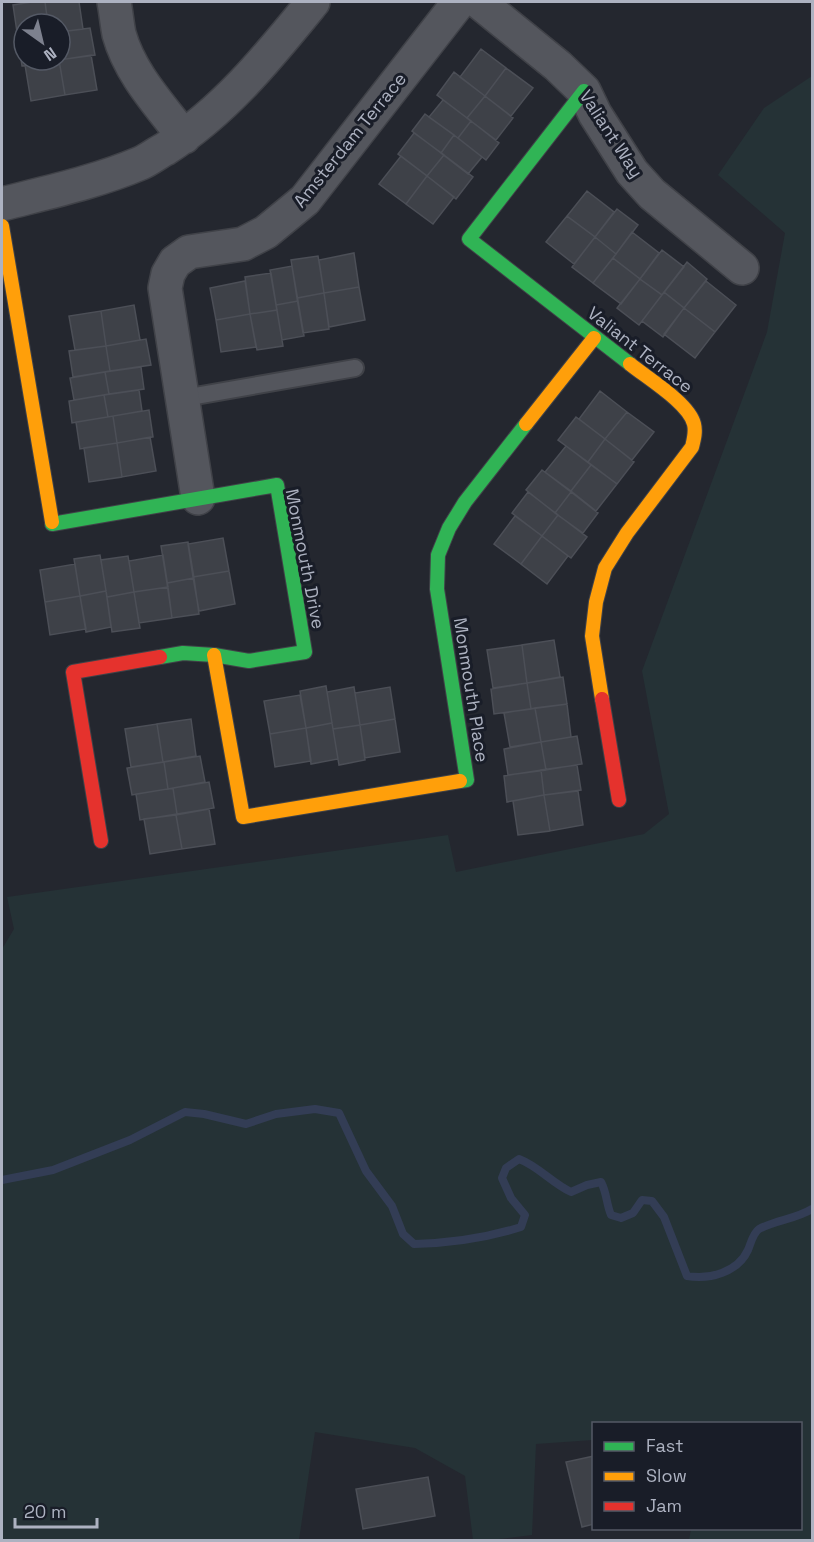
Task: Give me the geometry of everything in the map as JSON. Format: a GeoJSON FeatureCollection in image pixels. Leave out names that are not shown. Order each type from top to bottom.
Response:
{"type":"FeatureCollection","features":[{"type":"Feature","properties":{"kind":"street"},"geometry":{"type":"LineString","coordinates":[[114,2],[119,34],[128,59],[141,81],[184,137]]}},
{"type":"Feature","properties":{"kind":"street"},"geometry":{"type":"LineString","coordinates":[[2,204],[82,184],[144,162],[184,137],[228,100],[261,66],[313,2]]}},
{"type":"Feature","properties":{"kind":"street","name":"Amsterdam Terrace"},"geometry":{"type":"LineString","coordinates":[[198,498],[165,288],[168,274],[175,262],[189,252],[243,244],[266,232],[305,200],[459,2]]}},
{"type":"Feature","properties":{"kind":"street","name":"Valiant Way"},"geometry":{"type":"LineString","coordinates":[[479,2],[558,66],[584,91],[595,114],[632,172],[645,187],[742,268]]}},
{"type":"Feature","properties":{"kind":"street","name":"Valiant Terrace"},"geometry":{"type":"LineString","coordinates":[[584,91],[469,239],[687,409],[693,418],[697,432],[692,447],[627,532],[605,568],[596,602],[592,636],[619,800]]}},
{"type":"Feature","properties":{"kind":"street","name":"Monmouth Drive"},"geometry":{"type":"LineString","coordinates":[[2,226],[52,524],[276,485],[304,652],[249,661],[183,653],[74,672],[101,841]]}},
{"type":"Feature","properties":{"kind":"street","name":"Monmouth Place"},"geometry":{"type":"LineString","coordinates":[[214,655],[243,817],[467,780],[436,589],[438,555],[449,528],[465,502],[594,338]]}},
{"type":"Feature","properties":{"kind":"lane"},"geometry":{"type":"LineString","coordinates":[[184,398],[355,368]]}},
{"type":"Feature","properties":{"kind":"shaded area"},"geometry":{"type":"Polygon","coordinates":[[[812,76],[812,1540],[689,1540],[691,1530],[802,1530],[802,1422],[592,1422],[592,1440],[536,1444],[532,1535],[473,1540],[465,1476],[415,1448],[315,1432],[299,1540],[2,1540],[2,949],[14,929],[7,897],[448,835],[456,872],[644,834],[669,814],[642,671],[767,332],[785,233],[718,175],[764,108],[812,76]]]}},
{"type":"Feature","properties":{"kind":"building"},"geometry":{"type":"Polygon","coordinates":[[[45,2],[46,12],[14,12],[13,5],[45,2]]]}},
{"type":"Feature","properties":{"kind":"building"},"geometry":{"type":"Polygon","coordinates":[[[45,2],[79,2],[83,29],[72,30],[72,12],[46,12],[45,2]]]}},
{"type":"Feature","properties":{"kind":"building"},"geometry":{"type":"Polygon","coordinates":[[[90,28],[95,55],[72,58],[72,30],[90,28]]]}},
{"type":"Feature","properties":{"kind":"building"},"geometry":{"type":"Polygon","coordinates":[[[481,49],[506,68],[485,96],[460,77],[481,49]]]}},
{"type":"Feature","properties":{"kind":"building"},"geometry":{"type":"Polygon","coordinates":[[[91,55],[97,90],[65,95],[61,72],[72,72],[72,58],[91,55]]]}},
{"type":"Feature","properties":{"kind":"building"},"geometry":{"type":"Polygon","coordinates":[[[506,68],[533,88],[511,116],[485,96],[506,68]]]}},
{"type":"Feature","properties":{"kind":"building"},"geometry":{"type":"Polygon","coordinates":[[[26,72],[61,72],[65,95],[31,101],[26,72]]]}},
{"type":"Feature","properties":{"kind":"building"},"geometry":{"type":"Polygon","coordinates":[[[454,72],[485,96],[467,118],[437,95],[454,72]]]}},
{"type":"Feature","properties":{"kind":"building"},"geometry":{"type":"Polygon","coordinates":[[[485,96],[513,118],[496,140],[467,118],[485,96]]]}},
{"type":"Feature","properties":{"kind":"building"},"geometry":{"type":"Polygon","coordinates":[[[443,100],[471,121],[458,138],[429,117],[443,100]]]}},
{"type":"Feature","properties":{"kind":"building"},"geometry":{"type":"Polygon","coordinates":[[[425,114],[454,135],[441,153],[412,131],[425,114]]]}},
{"type":"Feature","properties":{"kind":"building"},"geometry":{"type":"Polygon","coordinates":[[[471,121],[499,143],[486,160],[458,138],[471,121]]]}},
{"type":"Feature","properties":{"kind":"building"},"geometry":{"type":"Polygon","coordinates":[[[414,133],[444,155],[427,176],[398,154],[414,133]]]}},
{"type":"Feature","properties":{"kind":"building"},"geometry":{"type":"Polygon","coordinates":[[[454,135],[482,157],[468,174],[441,153],[454,135]]]}},
{"type":"Feature","properties":{"kind":"building"},"geometry":{"type":"Polygon","coordinates":[[[444,155],[473,177],[456,199],[427,176],[444,155]]]}},
{"type":"Feature","properties":{"kind":"building"},"geometry":{"type":"Polygon","coordinates":[[[401,156],[427,176],[406,204],[379,184],[401,156]]]}},
{"type":"Feature","properties":{"kind":"building"},"geometry":{"type":"Polygon","coordinates":[[[427,176],[454,197],[433,224],[406,204],[427,176]]]}},
{"type":"Feature","properties":{"kind":"building"},"geometry":{"type":"Polygon","coordinates":[[[587,191],[614,212],[595,237],[567,216],[587,191]]]}},
{"type":"Feature","properties":{"kind":"building"},"geometry":{"type":"Polygon","coordinates":[[[617,209],[638,225],[616,254],[595,237],[617,209]]]}},
{"type":"Feature","properties":{"kind":"building"},"geometry":{"type":"Polygon","coordinates":[[[567,216],[595,237],[574,264],[546,242],[567,216]]]}},
{"type":"Feature","properties":{"kind":"building"},"geometry":{"type":"Polygon","coordinates":[[[632,232],[659,253],[640,279],[613,258],[632,232]]]}},
{"type":"Feature","properties":{"kind":"building"},"geometry":{"type":"Polygon","coordinates":[[[595,237],[616,254],[593,283],[572,267],[595,237]]]}},
{"type":"Feature","properties":{"kind":"building"},"geometry":{"type":"Polygon","coordinates":[[[662,250],[684,267],[662,295],[640,279],[662,250]]]}},
{"type":"Feature","properties":{"kind":"building"},"geometry":{"type":"Polygon","coordinates":[[[354,253],[359,287],[324,293],[319,260],[354,253]]]}},
{"type":"Feature","properties":{"kind":"building"},"geometry":{"type":"Polygon","coordinates":[[[318,256],[324,293],[297,298],[291,260],[318,256]]]}},
{"type":"Feature","properties":{"kind":"building"},"geometry":{"type":"Polygon","coordinates":[[[613,258],[640,279],[621,304],[593,283],[613,258]]]}},
{"type":"Feature","properties":{"kind":"building"},"geometry":{"type":"Polygon","coordinates":[[[687,262],[707,279],[684,308],[664,292],[687,262]]]}},
{"type":"Feature","properties":{"kind":"building"},"geometry":{"type":"Polygon","coordinates":[[[292,266],[298,301],[276,305],[270,270],[292,266]]]}},
{"type":"Feature","properties":{"kind":"building"},"geometry":{"type":"Polygon","coordinates":[[[271,273],[277,310],[250,314],[245,277],[271,273]]]}},
{"type":"Feature","properties":{"kind":"building"},"geometry":{"type":"Polygon","coordinates":[[[640,279],[662,295],[639,325],[617,308],[640,279]]]}},
{"type":"Feature","properties":{"kind":"building"},"geometry":{"type":"Polygon","coordinates":[[[245,281],[250,314],[216,320],[210,288],[245,281]]]}},
{"type":"Feature","properties":{"kind":"building"},"geometry":{"type":"Polygon","coordinates":[[[706,281],[736,305],[715,332],[684,308],[706,281]]]}},
{"type":"Feature","properties":{"kind":"building"},"geometry":{"type":"Polygon","coordinates":[[[359,287],[365,320],[329,327],[324,293],[359,287]]]}},
{"type":"Feature","properties":{"kind":"building"},"geometry":{"type":"Polygon","coordinates":[[[664,292],[684,308],[663,337],[642,321],[664,292]]]}},
{"type":"Feature","properties":{"kind":"building"},"geometry":{"type":"Polygon","coordinates":[[[324,293],[329,329],[303,333],[297,298],[324,293]]]}},
{"type":"Feature","properties":{"kind":"building"},"geometry":{"type":"Polygon","coordinates":[[[298,301],[304,336],[282,340],[276,305],[298,301]]]}},
{"type":"Feature","properties":{"kind":"building"},"geometry":{"type":"Polygon","coordinates":[[[134,305],[140,340],[106,346],[101,311],[134,305]]]}},
{"type":"Feature","properties":{"kind":"building"},"geometry":{"type":"Polygon","coordinates":[[[684,308],[715,332],[695,358],[664,334],[684,308]]]}},
{"type":"Feature","properties":{"kind":"building"},"geometry":{"type":"Polygon","coordinates":[[[277,310],[283,346],[257,350],[250,314],[277,310]]]}},
{"type":"Feature","properties":{"kind":"building"},"geometry":{"type":"Polygon","coordinates":[[[101,311],[106,346],[75,350],[69,316],[101,311]]]}},
{"type":"Feature","properties":{"kind":"building"},"geometry":{"type":"Polygon","coordinates":[[[250,314],[256,347],[221,352],[216,320],[250,314]]]}},
{"type":"Feature","properties":{"kind":"building"},"geometry":{"type":"Polygon","coordinates":[[[146,339],[151,365],[110,371],[106,346],[146,339]]]}},
{"type":"Feature","properties":{"kind":"building"},"geometry":{"type":"Polygon","coordinates":[[[106,346],[110,371],[73,377],[69,351],[106,346]]]}},
{"type":"Feature","properties":{"kind":"building"},"geometry":{"type":"Polygon","coordinates":[[[141,367],[144,389],[109,394],[105,372],[141,367]]]}},
{"type":"Feature","properties":{"kind":"building"},"geometry":{"type":"Polygon","coordinates":[[[105,372],[109,394],[74,400],[70,378],[105,372]]]}},
{"type":"Feature","properties":{"kind":"building"},"geometry":{"type":"Polygon","coordinates":[[[139,390],[142,411],[108,417],[104,395],[139,390]]]}},
{"type":"Feature","properties":{"kind":"building"},"geometry":{"type":"Polygon","coordinates":[[[600,391],[627,412],[605,439],[579,419],[600,391]]]}},
{"type":"Feature","properties":{"kind":"building"},"geometry":{"type":"Polygon","coordinates":[[[104,395],[108,417],[72,423],[69,401],[104,395]]]}},
{"type":"Feature","properties":{"kind":"building"},"geometry":{"type":"Polygon","coordinates":[[[149,410],[153,437],[117,443],[113,416],[149,410]]]}},
{"type":"Feature","properties":{"kind":"building"},"geometry":{"type":"Polygon","coordinates":[[[627,412],[654,432],[632,460],[605,439],[627,412]]]}},
{"type":"Feature","properties":{"kind":"building"},"geometry":{"type":"Polygon","coordinates":[[[113,416],[117,443],[80,449],[76,422],[113,416]]]}},
{"type":"Feature","properties":{"kind":"building"},"geometry":{"type":"Polygon","coordinates":[[[576,417],[605,439],[588,462],[558,440],[576,417]]]}},
{"type":"Feature","properties":{"kind":"building"},"geometry":{"type":"Polygon","coordinates":[[[150,437],[156,471],[122,477],[117,443],[150,437]]]}},
{"type":"Feature","properties":{"kind":"building"},"geometry":{"type":"Polygon","coordinates":[[[605,439],[634,462],[617,484],[588,462],[605,439]]]}},
{"type":"Feature","properties":{"kind":"building"},"geometry":{"type":"Polygon","coordinates":[[[117,443],[122,477],[89,482],[84,448],[117,443]]]}},
{"type":"Feature","properties":{"kind":"building"},"geometry":{"type":"Polygon","coordinates":[[[566,446],[591,465],[571,491],[545,472],[566,446]]]}},
{"type":"Feature","properties":{"kind":"building"},"geometry":{"type":"Polygon","coordinates":[[[591,465],[617,484],[596,511],[571,491],[591,465]]]}},
{"type":"Feature","properties":{"kind":"building"},"geometry":{"type":"Polygon","coordinates":[[[542,470],[571,492],[555,513],[526,490],[542,470]]]}},
{"type":"Feature","properties":{"kind":"building"},"geometry":{"type":"Polygon","coordinates":[[[528,492],[558,515],[542,536],[512,513],[528,492]]]}},
{"type":"Feature","properties":{"kind":"building"},"geometry":{"type":"Polygon","coordinates":[[[571,492],[598,513],[583,533],[555,513],[571,492]]]}},
{"type":"Feature","properties":{"kind":"building"},"geometry":{"type":"Polygon","coordinates":[[[558,515],[587,537],[571,558],[542,536],[558,515]]]}},
{"type":"Feature","properties":{"kind":"building"},"geometry":{"type":"Polygon","coordinates":[[[515,516],[542,536],[521,564],[494,544],[515,516]]]}},
{"type":"Feature","properties":{"kind":"building"},"geometry":{"type":"Polygon","coordinates":[[[542,536],[568,556],[547,584],[521,564],[542,536]]]}},
{"type":"Feature","properties":{"kind":"building"},"geometry":{"type":"Polygon","coordinates":[[[223,538],[229,571],[193,577],[188,544],[223,538]]]}},
{"type":"Feature","properties":{"kind":"building"},"geometry":{"type":"Polygon","coordinates":[[[188,542],[194,578],[167,583],[161,546],[188,542]]]}},
{"type":"Feature","properties":{"kind":"building"},"geometry":{"type":"Polygon","coordinates":[[[100,555],[106,591],[80,596],[74,559],[100,555]]]}},
{"type":"Feature","properties":{"kind":"building"},"geometry":{"type":"Polygon","coordinates":[[[163,555],[168,587],[134,592],[129,561],[163,555]]]}},
{"type":"Feature","properties":{"kind":"building"},"geometry":{"type":"Polygon","coordinates":[[[128,556],[134,592],[107,597],[101,560],[128,556]]]}},
{"type":"Feature","properties":{"kind":"building"},"geometry":{"type":"Polygon","coordinates":[[[75,564],[80,596],[45,602],[40,570],[75,564]]]}},
{"type":"Feature","properties":{"kind":"building"},"geometry":{"type":"Polygon","coordinates":[[[229,571],[235,604],[199,611],[193,577],[229,571]]]}},
{"type":"Feature","properties":{"kind":"building"},"geometry":{"type":"Polygon","coordinates":[[[194,578],[199,614],[172,618],[167,583],[194,578]]]}},
{"type":"Feature","properties":{"kind":"building"},"geometry":{"type":"Polygon","coordinates":[[[168,587],[172,618],[139,623],[134,592],[168,587]]]}},
{"type":"Feature","properties":{"kind":"building"},"geometry":{"type":"Polygon","coordinates":[[[106,591],[111,627],[86,632],[80,596],[106,591]]]}},
{"type":"Feature","properties":{"kind":"building"},"geometry":{"type":"Polygon","coordinates":[[[134,592],[140,628],[112,632],[107,597],[134,592]]]}},
{"type":"Feature","properties":{"kind":"building"},"geometry":{"type":"Polygon","coordinates":[[[80,596],[86,629],[50,635],[45,602],[80,596]]]}},
{"type":"Feature","properties":{"kind":"building"},"geometry":{"type":"Polygon","coordinates":[[[554,640],[560,677],[527,683],[522,645],[554,640]]]}},
{"type":"Feature","properties":{"kind":"building"},"geometry":{"type":"Polygon","coordinates":[[[522,645],[527,683],[493,688],[487,650],[522,645]]]}},
{"type":"Feature","properties":{"kind":"building"},"geometry":{"type":"Polygon","coordinates":[[[563,677],[567,704],[531,709],[527,683],[563,677]]]}},
{"type":"Feature","properties":{"kind":"building"},"geometry":{"type":"Polygon","coordinates":[[[527,683],[531,709],[494,714],[491,689],[527,683]]]}},
{"type":"Feature","properties":{"kind":"building"},"geometry":{"type":"Polygon","coordinates":[[[326,686],[332,723],[306,728],[300,691],[326,686]]]}},
{"type":"Feature","properties":{"kind":"building"},"geometry":{"type":"Polygon","coordinates":[[[354,687],[360,725],[333,729],[327,692],[354,687]]]}},
{"type":"Feature","properties":{"kind":"building"},"geometry":{"type":"Polygon","coordinates":[[[390,687],[395,719],[360,725],[355,693],[390,687]]]}},
{"type":"Feature","properties":{"kind":"building"},"geometry":{"type":"Polygon","coordinates":[[[300,695],[306,728],[270,734],[264,701],[300,695]]]}},
{"type":"Feature","properties":{"kind":"building"},"geometry":{"type":"Polygon","coordinates":[[[567,704],[571,737],[541,742],[535,708],[567,704]]]}},
{"type":"Feature","properties":{"kind":"building"},"geometry":{"type":"Polygon","coordinates":[[[535,708],[541,742],[510,747],[504,713],[535,708]]]}},
{"type":"Feature","properties":{"kind":"building"},"geometry":{"type":"Polygon","coordinates":[[[191,719],[196,756],[163,762],[157,724],[191,719]]]}},
{"type":"Feature","properties":{"kind":"building"},"geometry":{"type":"Polygon","coordinates":[[[395,719],[400,752],[365,758],[360,725],[395,719]]]}},
{"type":"Feature","properties":{"kind":"building"},"geometry":{"type":"Polygon","coordinates":[[[332,723],[338,759],[311,764],[306,728],[332,723]]]}},
{"type":"Feature","properties":{"kind":"building"},"geometry":{"type":"Polygon","coordinates":[[[157,724],[163,762],[131,767],[125,729],[157,724]]]}},
{"type":"Feature","properties":{"kind":"building"},"geometry":{"type":"Polygon","coordinates":[[[360,725],[365,760],[339,765],[333,729],[360,725]]]}},
{"type":"Feature","properties":{"kind":"building"},"geometry":{"type":"Polygon","coordinates":[[[306,728],[311,761],[275,767],[270,734],[306,728]]]}},
{"type":"Feature","properties":{"kind":"building"},"geometry":{"type":"Polygon","coordinates":[[[577,736],[582,764],[546,770],[541,742],[577,736]]]}},
{"type":"Feature","properties":{"kind":"building"},"geometry":{"type":"Polygon","coordinates":[[[541,742],[546,770],[508,775],[504,749],[541,742]]]}},
{"type":"Feature","properties":{"kind":"building"},"geometry":{"type":"Polygon","coordinates":[[[200,756],[205,782],[168,789],[164,762],[200,756]]]}},
{"type":"Feature","properties":{"kind":"building"},"geometry":{"type":"Polygon","coordinates":[[[164,762],[168,789],[132,795],[127,768],[164,762]]]}},
{"type":"Feature","properties":{"kind":"building"},"geometry":{"type":"Polygon","coordinates":[[[577,765],[581,790],[544,795],[541,770],[577,765]]]}},
{"type":"Feature","properties":{"kind":"building"},"geometry":{"type":"Polygon","coordinates":[[[541,770],[544,795],[507,802],[504,776],[541,770]]]}},
{"type":"Feature","properties":{"kind":"building"},"geometry":{"type":"Polygon","coordinates":[[[209,782],[214,808],[177,814],[173,788],[209,782]]]}},
{"type":"Feature","properties":{"kind":"building"},"geometry":{"type":"Polygon","coordinates":[[[173,788],[177,814],[140,820],[136,794],[173,788]]]}},
{"type":"Feature","properties":{"kind":"building"},"geometry":{"type":"Polygon","coordinates":[[[578,791],[583,825],[550,831],[544,795],[578,791]]]}},
{"type":"Feature","properties":{"kind":"building"},"geometry":{"type":"Polygon","coordinates":[[[544,795],[550,831],[518,835],[513,801],[544,795]]]}},
{"type":"Feature","properties":{"kind":"building"},"geometry":{"type":"Polygon","coordinates":[[[209,809],[215,844],[182,849],[176,815],[209,809]]]}},
{"type":"Feature","properties":{"kind":"building"},"geometry":{"type":"Polygon","coordinates":[[[176,815],[182,849],[150,854],[144,819],[176,815]]]}},
{"type":"Feature","properties":{"kind":"building"},"geometry":{"type":"Polygon","coordinates":[[[592,1456],[592,1524],[582,1527],[566,1462],[592,1456]]]}},
{"type":"Feature","properties":{"kind":"building"},"geometry":{"type":"Polygon","coordinates":[[[428,1477],[435,1516],[363,1529],[356,1489],[428,1477]]]}},
{"type":"Feature","properties":{"kind":"waterway"},"geometry":{"type":"LineString","coordinates":[[2,1180],[53,1170],[130,1140],[185,1112],[246,1124],[276,1114],[315,1109],[339,1113],[366,1171],[392,1206],[403,1234],[414,1244],[468,1239],[521,1227],[525,1215],[511,1198],[502,1178],[506,1168],[519,1159],[571,1192],[601,1182],[611,1215],[621,1218],[633,1213],[642,1200],[652,1201],[664,1217],[687,1276],[705,1277],[730,1269],[743,1258],[759,1229],[812,1209]]}},
{"type":"Feature","properties":{"kind":"traffic: fast"},"geometry":{"type":"LineString","coordinates":[[584,91],[469,239],[630,364]]}},
{"type":"Feature","properties":{"kind":"traffic: fast"},"geometry":{"type":"LineString","coordinates":[[460,781],[467,780],[437,589],[438,555],[449,528],[465,502],[526,424]]}},
{"type":"Feature","properties":{"kind":"traffic: fast"},"geometry":{"type":"LineString","coordinates":[[52,522],[52,524],[277,485],[305,652],[249,661],[183,653],[160,657]]}},
{"type":"Feature","properties":{"kind":"traffic: slow"},"geometry":{"type":"LineString","coordinates":[[2,226],[52,522]]}},
{"type":"Feature","properties":{"kind":"traffic: slow"},"geometry":{"type":"LineString","coordinates":[[526,424],[594,338]]}},
{"type":"Feature","properties":{"kind":"traffic: slow"},"geometry":{"type":"LineString","coordinates":[[602,699],[592,636],[596,602],[605,568],[627,533],[692,447],[695,433],[691,416],[676,399],[630,364]]}},
{"type":"Feature","properties":{"kind":"traffic: slow"},"geometry":{"type":"LineString","coordinates":[[214,655],[243,817],[460,781]]}},
{"type":"Feature","properties":{"kind":"traffic: jam"},"geometry":{"type":"LineString","coordinates":[[101,841],[73,672],[160,657]]}},
{"type":"Feature","properties":{"kind":"traffic: jam"},"geometry":{"type":"LineString","coordinates":[[602,699],[619,800]]}}]}
